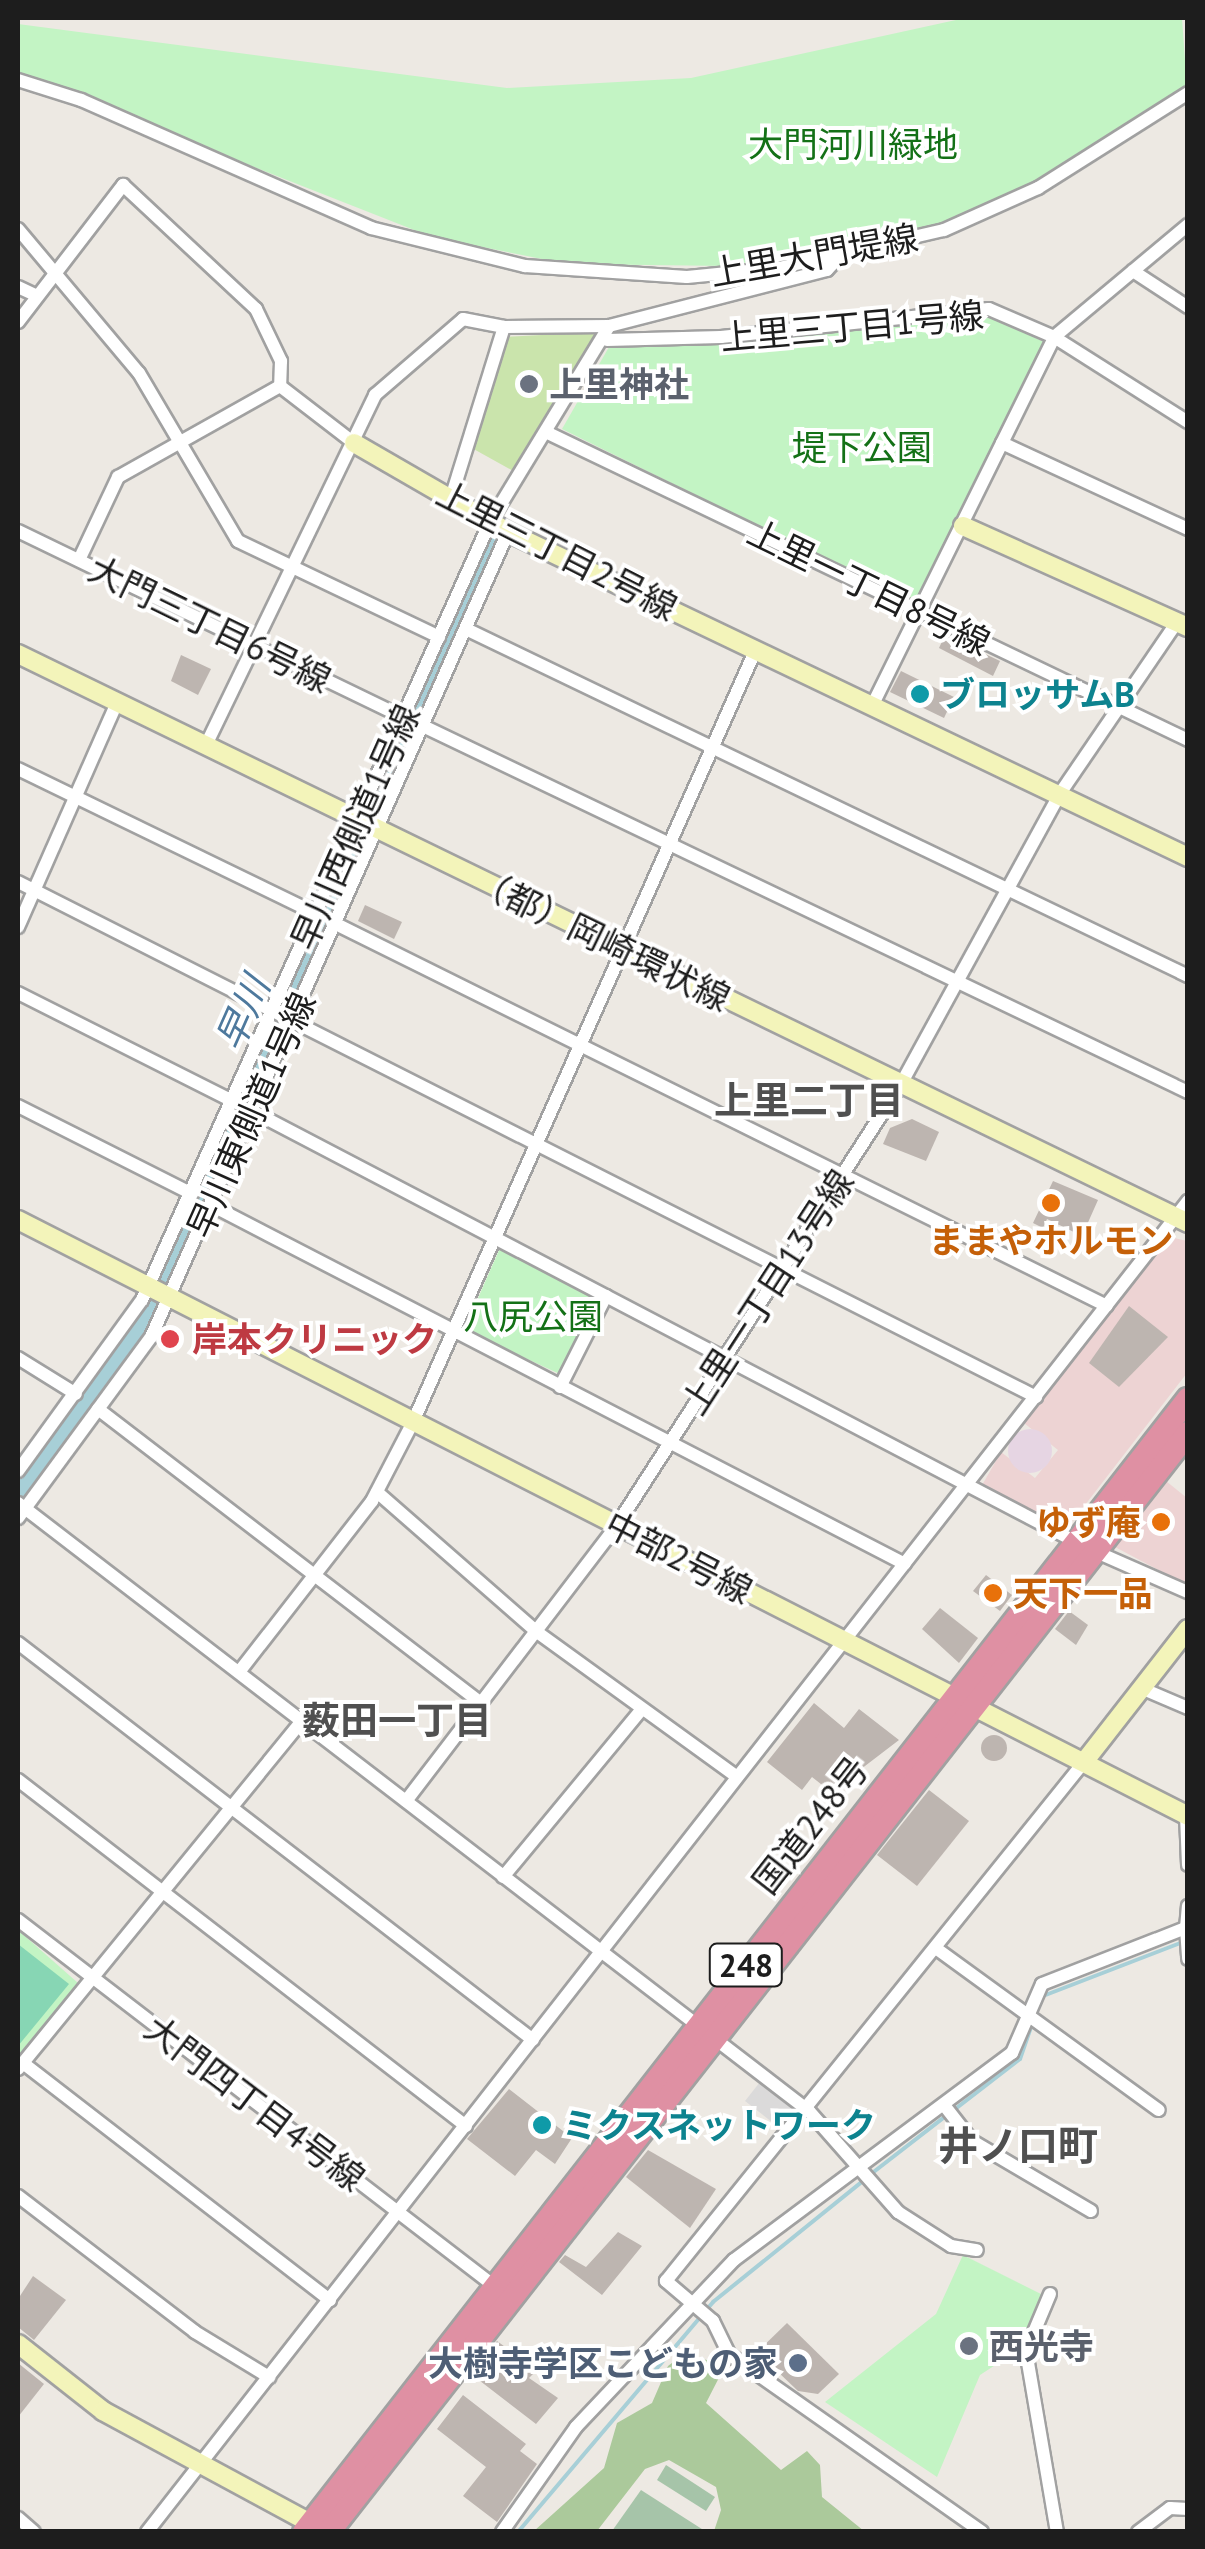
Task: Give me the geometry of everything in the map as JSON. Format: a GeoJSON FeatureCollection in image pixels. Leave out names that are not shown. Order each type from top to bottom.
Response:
{"type":"FeatureCollection","features":[{"type":"Feature","properties":{"kind":"highway","name":"国道248号"},"geometry":{"type":"LineString","coordinates":[[317,2529],[1085,1547],[1188,1400]]}},
{"type":"Feature","properties":{"kind":"highway","name":"国道248号"},"geometry":{"type":"LineString","coordinates":[[1085,1547],[1188,1433]]}},
{"type":"Feature","properties":{"kind":"highway","name":"国道248号"},"geometry":{"type":"LineString","coordinates":[[317,2529],[493,2286],[707,2031]]}},
{"type":"Feature","properties":{"kind":"street","name":"上里大門堤線"},"geometry":{"type":"LineString","coordinates":[[18,80],[81,100],[371,228],[480,258],[687,277],[842,254],[1001,208],[1188,92]]}},
{"type":"Feature","properties":{"kind":"street"},"geometry":{"type":"LineString","coordinates":[[18,322],[124,185],[132,189],[183,248],[256,309],[281,361],[280,386],[118,477],[79,560]]}},
{"type":"Feature","properties":{"kind":"street"},"geometry":{"type":"LineString","coordinates":[[872,704],[922,612],[1054,337],[1188,225]]}},
{"type":"Feature","properties":{"kind":"street"},"geometry":{"type":"LineString","coordinates":[[18,229],[183,440],[238,541],[439,637]]}},
{"type":"Feature","properties":{"kind":"street"},"geometry":{"type":"LineString","coordinates":[[608,333],[826,270],[842,254]]}},
{"type":"Feature","properties":{"kind":"street"},"geometry":{"type":"LineString","coordinates":[[1133,271],[1188,307]]}},
{"type":"Feature","properties":{"kind":"street"},"geometry":{"type":"LineString","coordinates":[[18,286],[37,296]]}},
{"type":"Feature","properties":{"kind":"street","name":"上里三丁目1号線"},"geometry":{"type":"LineString","coordinates":[[354,443],[375,395],[470,318],[504,328],[721,338],[989,309],[1054,337],[1188,422]]}},
{"type":"Feature","properties":{"kind":"street"},"geometry":{"type":"LineString","coordinates":[[451,498],[504,328]]}},
{"type":"Feature","properties":{"kind":"street","name":"早川西側道1号線"},"geometry":{"type":"LineString","coordinates":[[18,1471],[149,1287],[490,522],[550,434],[608,333]]}},
{"type":"Feature","properties":{"kind":"street","name":"上里三丁目2号線"},"geometry":{"type":"LineString","coordinates":[[280,386],[354,443],[508,532],[1188,856]]}},
{"type":"Feature","properties":{"kind":"street","name":"上里一丁目8号線"},"geometry":{"type":"LineString","coordinates":[[550,434],[1188,740]]}},
{"type":"Feature","properties":{"kind":"street"},"geometry":{"type":"LineString","coordinates":[[206,746],[354,443]]}},
{"type":"Feature","properties":{"kind":"street"},"geometry":{"type":"LineString","coordinates":[[1002,443],[1188,530]]}},
{"type":"Feature","properties":{"kind":"street"},"geometry":{"type":"LineString","coordinates":[[963,526],[1184,619]]}},
{"type":"Feature","properties":{"kind":"street","name":"大門三丁目6号線"},"geometry":{"type":"LineString","coordinates":[[18,531],[403,717]]}},
{"type":"Feature","properties":{"kind":"street","name":"早川東側道1号線"},"geometry":{"type":"LineString","coordinates":[[20,1510],[98,1408],[170,1298],[508,532]]}},
{"type":"Feature","properties":{"kind":"street","name":"上里一丁目13号線"},"geometry":{"type":"LineString","coordinates":[[406,1801],[617,1526],[901,1084],[1060,795],[1118,706],[1184,619]]}},
{"type":"Feature","properties":{"kind":"street"},"geometry":{"type":"LineString","coordinates":[[466,629],[1188,976]]}},
{"type":"Feature","properties":{"kind":"street"},"geometry":{"type":"LineString","coordinates":[[239,1672],[377,1492],[413,1422],[756,648]]}},
{"type":"Feature","properties":{"kind":"street","name":"（都）岡崎環状線"},"geometry":{"type":"LineString","coordinates":[[18,654],[1182,1220]]}},
{"type":"Feature","properties":{"kind":"street"},"geometry":{"type":"LineString","coordinates":[[18,927],[117,703]]}},
{"type":"Feature","properties":{"kind":"street"},"geometry":{"type":"LineString","coordinates":[[423,726],[1188,1092]]}},
{"type":"Feature","properties":{"kind":"street"},"geometry":{"type":"LineString","coordinates":[[18,769],[316,914]]}},
{"type":"Feature","properties":{"kind":"street"},"geometry":{"type":"LineString","coordinates":[[18,882],[294,1017],[1036,1396]]}},
{"type":"Feature","properties":{"kind":"street"},"geometry":{"type":"LineString","coordinates":[[336,924],[1107,1306]]}},
{"type":"Feature","properties":{"kind":"street"},"geometry":{"type":"LineString","coordinates":[[18,993],[233,1101]]}},
{"type":"Feature","properties":{"kind":"street"},"geometry":{"type":"LineString","coordinates":[[18,1106],[192,1194]]}},
{"type":"Feature","properties":{"kind":"street"},"geometry":{"type":"LineString","coordinates":[[252,1111],[1085,1547],[1188,1592]]}},
{"type":"Feature","properties":{"kind":"street"},"geometry":{"type":"LineString","coordinates":[[147,2532],[1036,1396],[1182,1220],[1188,1201]]}},
{"type":"Feature","properties":{"kind":"street"},"geometry":{"type":"LineString","coordinates":[[210,1205],[905,1564]]}},
{"type":"Feature","properties":{"kind":"street"},"geometry":{"type":"LineString","coordinates":[[18,1220],[149,1287]]}},
{"type":"Feature","properties":{"kind":"street","name":"中部2号線"},"geometry":{"type":"LineString","coordinates":[[149,1287],[1187,1816]]}},
{"type":"Feature","properties":{"kind":"street"},"geometry":{"type":"LineString","coordinates":[[560,1387],[606,1296]]}},
{"type":"Feature","properties":{"kind":"street"},"geometry":{"type":"LineString","coordinates":[[18,1358],[76,1394]]}},
{"type":"Feature","properties":{"kind":"street"},"geometry":{"type":"LineString","coordinates":[[98,1408],[482,1704]]}},
{"type":"Feature","properties":{"kind":"street"},"geometry":{"type":"LineString","coordinates":[[377,1492],[537,1632],[738,1777]]}},
{"type":"Feature","properties":{"kind":"street"},"geometry":{"type":"LineString","coordinates":[[20,1510],[239,1672],[809,2111],[921,2228],[976,2250]]}},
{"type":"Feature","properties":{"kind":"street"},"geometry":{"type":"LineString","coordinates":[[982,2532],[729,2354],[713,2321],[666,2281],[809,2111],[1188,1629]]}},
{"type":"Feature","properties":{"kind":"street"},"geometry":{"type":"LineString","coordinates":[[18,1643],[533,2040]]}},
{"type":"Feature","properties":{"kind":"street"},"geometry":{"type":"LineString","coordinates":[[1141,1688],[1188,1708]]}},
{"type":"Feature","properties":{"kind":"street"},"geometry":{"type":"LineString","coordinates":[[503,1877],[642,1709]]}},
{"type":"Feature","properties":{"kind":"street"},"geometry":{"type":"LineString","coordinates":[[302,1721],[20,2066],[330,2300]]}},
{"type":"Feature","properties":{"kind":"street"},"geometry":{"type":"LineString","coordinates":[[18,1780],[466,2126]]}},
{"type":"Feature","properties":{"kind":"street"},"geometry":{"type":"LineString","coordinates":[[1187,1816],[1188,1865]]}},
{"type":"Feature","properties":{"kind":"street"},"geometry":{"type":"LineString","coordinates":[[1188,1906],[1188,1959]]}},
{"type":"Feature","properties":{"kind":"street","name":"大門四丁目4号線"},"geometry":{"type":"LineString","coordinates":[[18,1920],[493,2286]]}},
{"type":"Feature","properties":{"kind":"street"},"geometry":{"type":"LineString","coordinates":[[502,2532],[576,2428],[692,2301],[861,2162],[944,2106],[1012,2053],[1034,1992],[1051,1978],[1186,1928]]}},
{"type":"Feature","properties":{"kind":"street"},"geometry":{"type":"LineString","coordinates":[[937,1949],[1042,2031],[1159,2110]]}},
{"type":"Feature","properties":{"kind":"street"},"geometry":{"type":"LineString","coordinates":[[944,2106],[972,2140],[1091,2212]]}},
{"type":"Feature","properties":{"kind":"street"},"geometry":{"type":"LineString","coordinates":[[18,2196],[194,2332],[269,2377]]}},
{"type":"Feature","properties":{"kind":"street"},"geometry":{"type":"LineString","coordinates":[[1050,2294],[1026,2352],[1057,2532]]}},
{"type":"Feature","properties":{"kind":"street"},"geometry":{"type":"LineString","coordinates":[[18,2344],[102,2411],[317,2529]]}},
{"type":"Feature","properties":{"kind":"street"},"geometry":{"type":"LineString","coordinates":[[1138,2532],[1170,2508],[1188,2509]]}},
{"type":"Feature","properties":{"kind":"street"},"geometry":{"type":"LineString","coordinates":[[18,2518],[34,2532]]}},
{"type":"Feature","properties":{"kind":"shaded area"},"geometry":{"type":"Polygon","coordinates":[[[1170,1237],[1187,1241],[1187,1373],[1068,1527],[981,1487],[1001,1452],[1035,1478],[1058,1450],[1024,1423],[1170,1237]]]}},
{"type":"Feature","properties":{"kind":"shaded area"},"geometry":{"type":"Polygon","coordinates":[[[1030,1429],[1046,1435],[1052,1451],[1046,1467],[1030,1473],[1014,1467],[1008,1451],[1014,1435],[1030,1429]]]}},
{"type":"Feature","properties":{"kind":"shaded area","name":"ゆず庵"},"geometry":{"type":"Polygon","coordinates":[[[1166,1481],[1187,1498],[1187,1585],[1115,1547],[1166,1481]]]}},
{"type":"Feature","properties":{"kind":"shaded area"},"geometry":{"type":"Polygon","coordinates":[[[760,2082],[797,2111],[786,2133],[745,2101],[760,2082]]]}},
{"type":"Feature","properties":{"kind":"green space","name":"大門河川緑地"},"geometry":{"type":"Polygon","coordinates":[[[965,18],[1182,18],[1187,88],[1041,179],[944,223],[728,266],[567,264],[432,237],[18,74],[18,24],[507,88],[691,78],[965,18]]]}},
{"type":"Feature","properties":{"kind":"green space","name":"堤下公園"},"geometry":{"type":"Polygon","coordinates":[[[988,315],[1044,342],[914,603],[562,429],[609,347],[988,315]]]}},
{"type":"Feature","properties":{"kind":"green space"},"geometry":{"type":"Polygon","coordinates":[[[600,332],[517,473],[470,447],[504,337],[600,332]]]}},
{"type":"Feature","properties":{"kind":"green space","name":"八尻公園"},"geometry":{"type":"Polygon","coordinates":[[[500,1248],[595,1297],[562,1375],[464,1330],[500,1248]]]}},
{"type":"Feature","properties":{"kind":"green space"},"geometry":{"type":"Polygon","coordinates":[[[18,1930],[78,1983],[18,2059],[18,1930]]]}},
{"type":"Feature","properties":{"kind":"green space"},"geometry":{"type":"Polygon","coordinates":[[[18,1944],[69,1984],[18,2046],[18,1944]]]}},
{"type":"Feature","properties":{"kind":"green space"},"geometry":{"type":"Polygon","coordinates":[[[963,2255],[1043,2295],[1020,2349],[980,2375],[937,2477],[825,2402],[936,2314],[963,2255]]]}},
{"type":"Feature","properties":{"kind":"green space"},"geometry":{"type":"Polygon","coordinates":[[[685,2353],[725,2366],[706,2403],[781,2470],[807,2451],[820,2465],[822,2497],[864,2531],[714,2531],[721,2510],[716,2487],[669,2460],[645,2469],[597,2531],[534,2531],[604,2468],[617,2423],[652,2403],[668,2366],[685,2353]]]}},
{"type":"Feature","properties":{"kind":"green space"},"geometry":{"type":"Polygon","coordinates":[[[666,2465],[715,2497],[706,2511],[657,2480],[666,2465]]]}},
{"type":"Feature","properties":{"kind":"green space"},"geometry":{"type":"Polygon","coordinates":[[[641,2490],[705,2531],[612,2531],[641,2490]]]}},
{"type":"Feature","properties":{"kind":"building"},"geometry":{"type":"Polygon","coordinates":[[[945,635],[1000,661],[993,676],[939,648],[945,635]]]}},
{"type":"Feature","properties":{"kind":"building"},"geometry":{"type":"Polygon","coordinates":[[[181,655],[211,669],[198,695],[171,681],[181,655]]]}},
{"type":"Feature","properties":{"kind":"building","name":"ブロッサムB"},"geometry":{"type":"Polygon","coordinates":[[[901,671],[954,697],[944,718],[890,692],[901,671]]]}},
{"type":"Feature","properties":{"kind":"building"},"geometry":{"type":"Polygon","coordinates":[[[365,905],[402,922],[394,939],[358,921],[365,905]]]}},
{"type":"Feature","properties":{"kind":"building"},"geometry":{"type":"Polygon","coordinates":[[[912,1119],[939,1132],[926,1161],[883,1144],[890,1128],[912,1119]]]}},
{"type":"Feature","properties":{"kind":"building"},"geometry":{"type":"Polygon","coordinates":[[[1053,1181],[1098,1200],[1082,1236],[1047,1219],[1043,1228],[1033,1223],[1053,1181]]]}},
{"type":"Feature","properties":{"kind":"building"},"geometry":{"type":"Polygon","coordinates":[[[1129,1306],[1168,1337],[1119,1387],[1089,1363],[1129,1306]]]}},
{"type":"Feature","properties":{"kind":"building","name":"天下一品"},"geometry":{"type":"Polygon","coordinates":[[[986,1575],[1012,1595],[1000,1611],[973,1591],[986,1575]]]}},
{"type":"Feature","properties":{"kind":"building"},"geometry":{"type":"Polygon","coordinates":[[[940,1608],[978,1638],[959,1663],[922,1629],[940,1608]]]}},
{"type":"Feature","properties":{"kind":"building"},"geometry":{"type":"Polygon","coordinates":[[[1069,1611],[1088,1625],[1076,1645],[1055,1629],[1069,1611]]]}},
{"type":"Feature","properties":{"kind":"building"},"geometry":{"type":"Polygon","coordinates":[[[814,1703],[844,1728],[859,1709],[899,1740],[831,1792],[812,1777],[802,1790],[767,1762],[814,1703]]]}},
{"type":"Feature","properties":{"kind":"building"},"geometry":{"type":"Polygon","coordinates":[[[994,1735],[1003,1739],[1007,1748],[1003,1757],[994,1761],[985,1757],[981,1748],[985,1739],[994,1735]]]}},
{"type":"Feature","properties":{"kind":"building"},"geometry":{"type":"Polygon","coordinates":[[[929,1790],[969,1821],[917,1886],[877,1855],[929,1790]]]}},
{"type":"Feature","properties":{"kind":"building","name":"ミクスネットワーク"},"geometry":{"type":"Polygon","coordinates":[[[509,2089],[572,2138],[555,2164],[536,2150],[515,2176],[467,2139],[509,2089]]]}},
{"type":"Feature","properties":{"kind":"building"},"geometry":{"type":"Polygon","coordinates":[[[648,2150],[716,2189],[690,2228],[626,2177],[648,2150]]]}},
{"type":"Feature","properties":{"kind":"building"},"geometry":{"type":"Polygon","coordinates":[[[618,2232],[642,2246],[602,2295],[559,2262],[565,2255],[586,2267],[618,2232]]]}},
{"type":"Feature","properties":{"kind":"building"},"geometry":{"type":"Polygon","coordinates":[[[33,2276],[66,2300],[34,2340],[18,2327],[18,2299],[33,2276]]]}},
{"type":"Feature","properties":{"kind":"building","name":"大樹寺学区こどもの家"},"geometry":{"type":"Polygon","coordinates":[[[787,2323],[839,2374],[818,2394],[798,2391],[757,2352],[787,2323]]]}},
{"type":"Feature","properties":{"kind":"building"},"geometry":{"type":"Polygon","coordinates":[[[497,2341],[537,2370],[529,2378],[558,2398],[536,2424],[471,2374],[497,2341]]]}},
{"type":"Feature","properties":{"kind":"building"},"geometry":{"type":"Polygon","coordinates":[[[18,2363],[44,2384],[18,2417],[18,2363]]]}},
{"type":"Feature","properties":{"kind":"building"},"geometry":{"type":"Polygon","coordinates":[[[463,2395],[526,2444],[520,2451],[537,2464],[497,2522],[463,2496],[486,2467],[437,2429],[463,2395]]]}},
{"type":"Feature","properties":{"kind":"waterway","name":"早川"},"geometry":{"type":"LineString","coordinates":[[18,1495],[152,1307],[494,537]]}},
{"type":"Feature","properties":{"kind":"waterway"},"geometry":{"type":"LineString","coordinates":[[1043,1996],[1183,1942]]}},
{"type":"Feature","properties":{"kind":"waterway"},"geometry":{"type":"LineString","coordinates":[[954,2110],[1020,2059],[1032,2024]]}},
{"type":"Feature","properties":{"kind":"waterway"},"geometry":{"type":"LineString","coordinates":[[871,2174],[947,2115]]}},
{"type":"Feature","properties":{"kind":"waterway"},"geometry":{"type":"LineString","coordinates":[[518,2532],[713,2302],[864,2180]]}},
{"type":"Feature","properties":{"kind":"place","name":"上里神社"},"geometry":{"type":"Point","coordinates":[529,384]}},
{"type":"Feature","properties":{"kind":"place","name":"ブロッサムB"},"geometry":{"type":"Point","coordinates":[920,694]}},
{"type":"Feature","properties":{"kind":"place","name":"ままやホルモン"},"geometry":{"type":"Point","coordinates":[1051,1203]}},
{"type":"Feature","properties":{"kind":"place","name":"岸本クリニック"},"geometry":{"type":"Point","coordinates":[170,1339]}},
{"type":"Feature","properties":{"kind":"place","name":"ゆず庵"},"geometry":{"type":"Point","coordinates":[1161,1522]}},
{"type":"Feature","properties":{"kind":"place","name":"天下一品"},"geometry":{"type":"Point","coordinates":[993,1593]}},
{"type":"Feature","properties":{"kind":"place","name":"ミクスネットワーク"},"geometry":{"type":"Point","coordinates":[542,2125]}},
{"type":"Feature","properties":{"kind":"place","name":"西光寺"},"geometry":{"type":"Point","coordinates":[969,2346]}},
{"type":"Feature","properties":{"kind":"place","name":"大樹寺学区こどもの家"},"geometry":{"type":"Point","coordinates":[798,2363]}},
{"type":"Feature","properties":{"kind":"district","name":"上里二丁目"},"geometry":{"type":"Point","coordinates":[809,1100]}},
{"type":"Feature","properties":{"kind":"district","name":"薮田一丁目"},"geometry":{"type":"Point","coordinates":[397,1720]}},
{"type":"Feature","properties":{"kind":"district","name":"井ノ口町"},"geometry":{"type":"Point","coordinates":[1018,2145]}}]}
